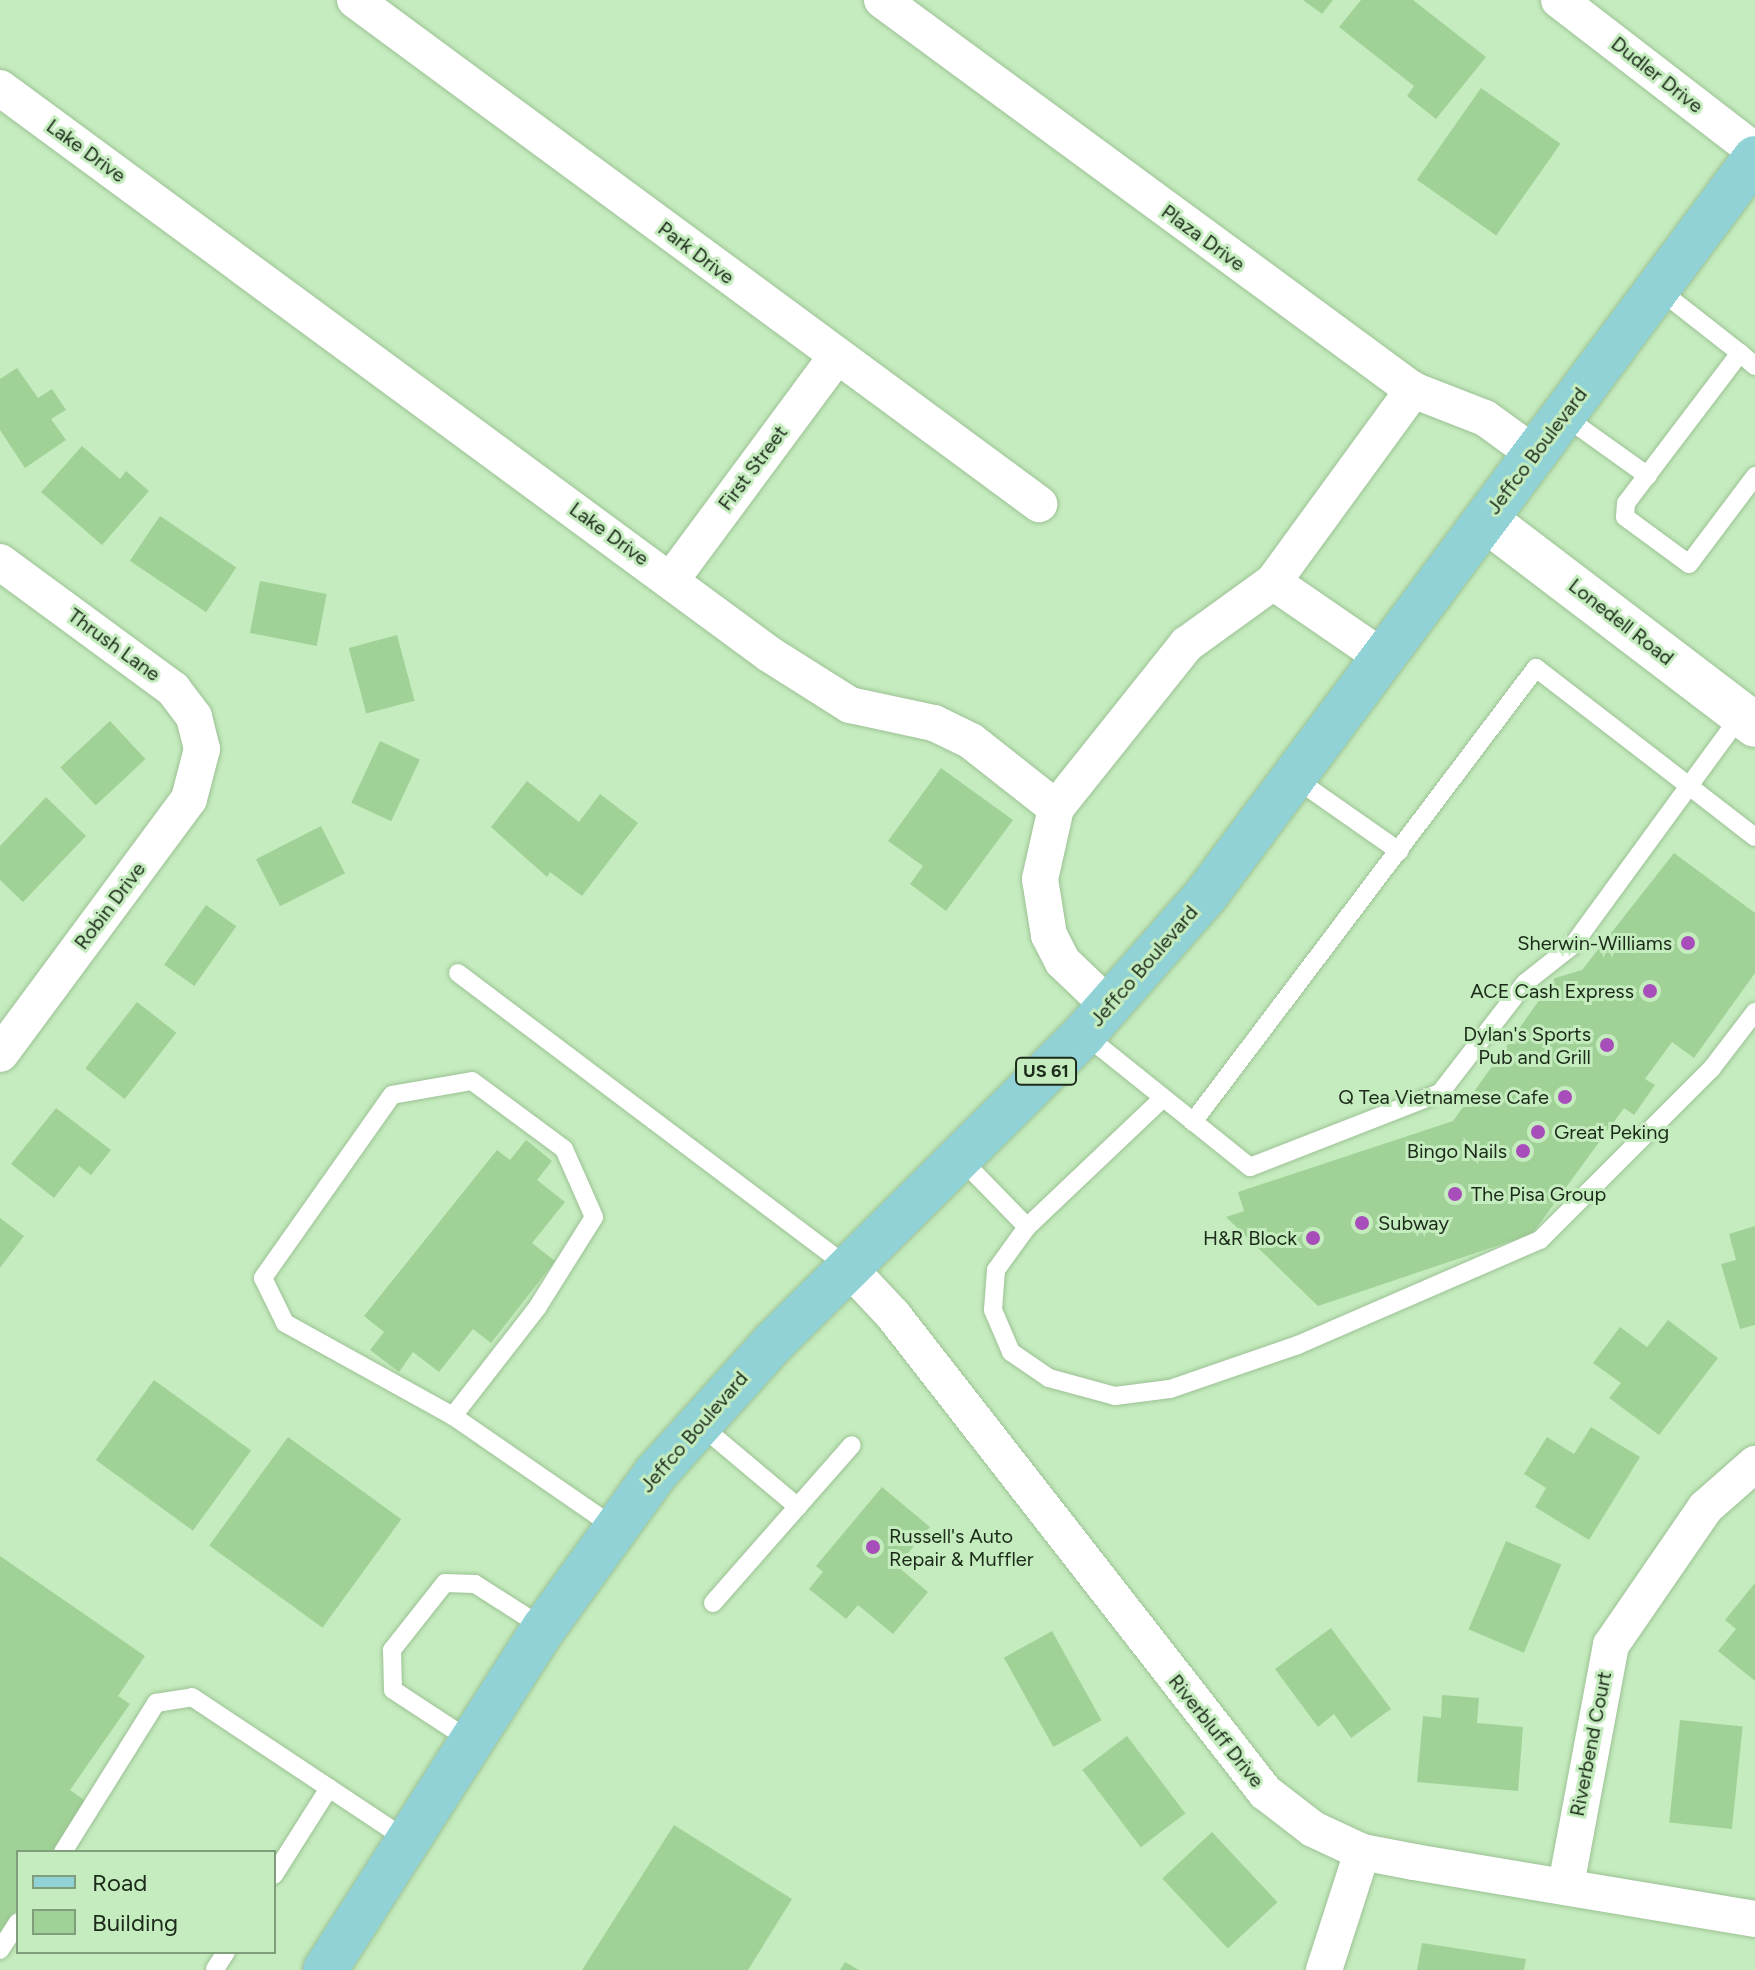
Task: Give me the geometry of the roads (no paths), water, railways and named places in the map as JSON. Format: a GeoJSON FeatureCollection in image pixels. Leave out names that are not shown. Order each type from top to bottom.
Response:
{"type":"FeatureCollection","features":[{"type":"Feature","properties":{"kind":"main road","name":"Jeffco Boulevard"},"geometry":{"type":"LineString","coordinates":[[325,1970],[406,1839],[614,1527],[698,1423],[848,1267],[1096,1020],[1296,779],[1755,158]]}},
{"type":"Feature","properties":{"kind":"street","name":"Park Drive"},"geometry":{"type":"LineString","coordinates":[[355,0],[1039,504]]}},
{"type":"Feature","properties":{"kind":"street","name":"Plaza Drive"},"geometry":{"type":"LineString","coordinates":[[882,0],[1413,390],[1485,418],[1536,455]]}},
{"type":"Feature","properties":{"kind":"street","name":"Dudler Drive"},"geometry":{"type":"LineString","coordinates":[[1559,0],[1755,151]]}},
{"type":"Feature","properties":{"kind":"street","name":"Lake Drive"},"geometry":{"type":"LineString","coordinates":[[0,88],[671,580],[850,705],[934,723],[971,741],[1056,808]]}},
{"type":"Feature","properties":{"kind":"street","name":"First Street"},"geometry":{"type":"LineString","coordinates":[[671,580],[836,357]]}},
{"type":"Feature","properties":{"kind":"street"},"geometry":{"type":"LineString","coordinates":[[1096,1020],[1049,935],[1040,879],[1056,808],[1187,644],[1273,582],[1413,390]]}},
{"type":"Feature","properties":{"kind":"street","name":"Lonedell Road"},"geometry":{"type":"LineString","coordinates":[[1486,520],[1748,720]]}},
{"type":"Feature","properties":{"kind":"street","name":"Thrush Lane"},"geometry":{"type":"LineString","coordinates":[[0,562],[173,689],[194,717],[202,749]]}},
{"type":"Feature","properties":{"kind":"street"},"geometry":{"type":"LineString","coordinates":[[1273,582],[1385,659]]}},
{"type":"Feature","properties":{"kind":"street","name":"Robin Drive"},"geometry":{"type":"LineString","coordinates":[[0,1054],[189,799],[202,749]]}},
{"type":"Feature","properties":{"kind":"street","name":"Riverbluff Drive"},"geometry":{"type":"LineString","coordinates":[[848,1267],[893,1315],[1265,1792],[1313,1829],[1362,1852],[1755,1919]]}},
{"type":"Feature","properties":{"kind":"street","name":"Riverbend Court"},"geometry":{"type":"LineString","coordinates":[[1566,1885],[1611,1645],[1705,1508],[1755,1464]]}},
{"type":"Feature","properties":{"kind":"street"},"geometry":{"type":"LineString","coordinates":[[1324,1970],[1362,1852]]}},
{"type":"Feature","properties":{"kind":"lane"},"geometry":{"type":"LineString","coordinates":[[1657,288],[1755,366]]}},
{"type":"Feature","properties":{"kind":"lane"},"geometry":{"type":"LineString","coordinates":[[1740,353],[1626,503],[1625,517],[1689,564],[1755,476]]}},
{"type":"Feature","properties":{"kind":"lane"},"geometry":{"type":"LineString","coordinates":[[1564,416],[1648,476]]}},
{"type":"Feature","properties":{"kind":"lane"},"geometry":{"type":"LineString","coordinates":[[1193,1122],[1536,668],[1755,837]]}},
{"type":"Feature","properties":{"kind":"lane"},"geometry":{"type":"LineString","coordinates":[[1096,1020],[1162,1099],[1250,1167],[1440,1093],[1525,983],[1573,945],[1689,786],[1748,720]]}},
{"type":"Feature","properties":{"kind":"lane"},"geometry":{"type":"LineString","coordinates":[[1296,779],[1399,851]]}},
{"type":"Feature","properties":{"kind":"lane"},"geometry":{"type":"LineString","coordinates":[[458,973],[848,1267]]}},
{"type":"Feature","properties":{"kind":"lane"},"geometry":{"type":"LineString","coordinates":[[1162,1099],[1027,1227],[996,1270],[993,1310],[1011,1352],[1049,1378],[1115,1396],[1170,1389],[1298,1345],[1540,1240],[1712,1068],[1755,1012]]}},
{"type":"Feature","properties":{"kind":"lane"},"geometry":{"type":"LineString","coordinates":[[453,1416],[537,1308],[594,1217],[564,1149],[472,1081],[392,1095],[263,1278],[285,1323],[453,1416],[614,1527]]}},
{"type":"Feature","properties":{"kind":"lane"},"geometry":{"type":"LineString","coordinates":[[960,1158],[1027,1227]]}},
{"type":"Feature","properties":{"kind":"lane"},"geometry":{"type":"LineString","coordinates":[[698,1423],[798,1507]]}},
{"type":"Feature","properties":{"kind":"lane"},"geometry":{"type":"LineString","coordinates":[[713,1603],[852,1445]]}},
{"type":"Feature","properties":{"kind":"lane"},"geometry":{"type":"LineString","coordinates":[[471,1741],[393,1690],[392,1650],[445,1583],[475,1584],[544,1628]]}},
{"type":"Feature","properties":{"kind":"lane"},"geometry":{"type":"LineString","coordinates":[[64,1850],[156,1703],[192,1697],[406,1839]]}},
{"type":"Feature","properties":{"kind":"lane"},"geometry":{"type":"LineString","coordinates":[[276,1872],[329,1788]]}},
{"type":"Feature","properties":{"kind":"lane"},"geometry":{"type":"LineString","coordinates":[[0,1950],[16,1925]]}},
{"type":"Feature","properties":{"kind":"place","name":"Sherwin-Williams"},"geometry":{"type":"Point","coordinates":[1688,943]}},
{"type":"Feature","properties":{"kind":"place","name":"ACE Cash Express"},"geometry":{"type":"Point","coordinates":[1650,991]}},
{"type":"Feature","properties":{"kind":"place","name":"Dylan's Sports Pub and Grill"},"geometry":{"type":"Point","coordinates":[1607,1045]}},
{"type":"Feature","properties":{"kind":"place","name":"Q Tea Vietnamese Cafe"},"geometry":{"type":"Point","coordinates":[1565,1097]}},
{"type":"Feature","properties":{"kind":"place","name":"Great Peking"},"geometry":{"type":"Point","coordinates":[1538,1132]}},
{"type":"Feature","properties":{"kind":"place","name":"Bingo Nails"},"geometry":{"type":"Point","coordinates":[1523,1151]}},
{"type":"Feature","properties":{"kind":"place","name":"The Pisa Group"},"geometry":{"type":"Point","coordinates":[1455,1194]}},
{"type":"Feature","properties":{"kind":"place","name":"Subway"},"geometry":{"type":"Point","coordinates":[1362,1223]}},
{"type":"Feature","properties":{"kind":"place","name":"H&R Block"},"geometry":{"type":"Point","coordinates":[1313,1238]}},
{"type":"Feature","properties":{"kind":"place","name":"Russell's Auto Repair & Muffler"},"geometry":{"type":"Point","coordinates":[873,1547]}}]}
